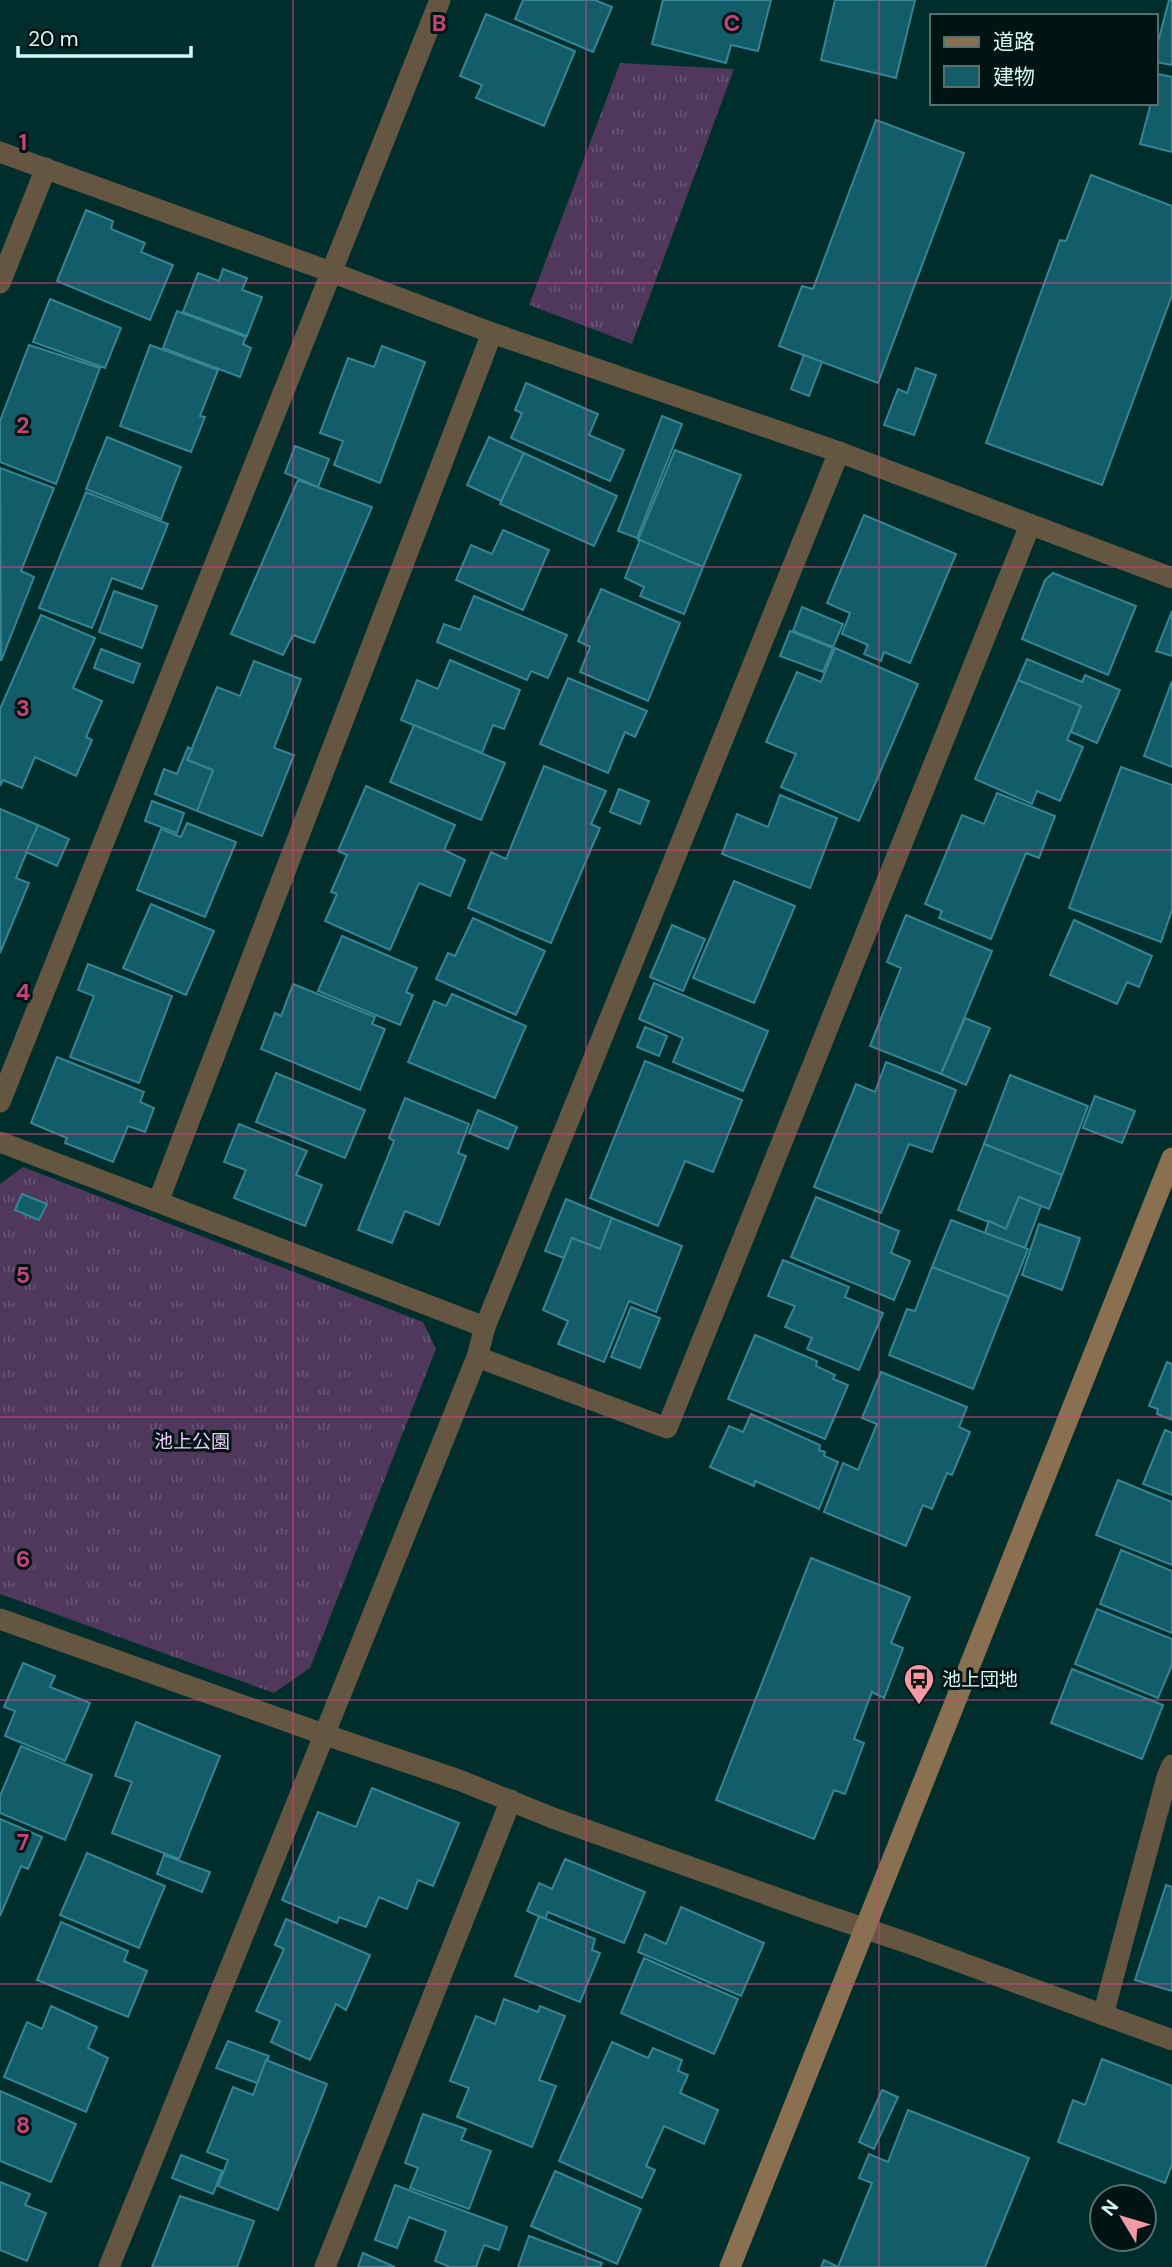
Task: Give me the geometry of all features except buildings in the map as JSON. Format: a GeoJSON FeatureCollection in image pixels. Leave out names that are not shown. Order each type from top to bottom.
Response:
{"type":"FeatureCollection","features":[{"type":"Feature","properties":{"kind":"street"},"geometry":{"type":"LineString","coordinates":[[0,1102],[440,0]]}},
{"type":"Feature","properties":{"kind":"street"},"geometry":{"type":"LineString","coordinates":[[0,152],[492,333],[839,452],[1172,578]]}},
{"type":"Feature","properties":{"kind":"street"},"geometry":{"type":"LineString","coordinates":[[0,284],[46,168]]}},
{"type":"Feature","properties":{"kind":"street"},"geometry":{"type":"LineString","coordinates":[[158,1202],[492,333]]}},
{"type":"Feature","properties":{"kind":"street"},"geometry":{"type":"LineString","coordinates":[[109,2267],[839,452]]}},
{"type":"Feature","properties":{"kind":"street"},"geometry":{"type":"LineString","coordinates":[[477,1357],[667,1428],[1030,525]]}},
{"type":"Feature","properties":{"kind":"street"},"geometry":{"type":"LineString","coordinates":[[0,1142],[485,1327]]}},
{"type":"Feature","properties":{"kind":"street"},"geometry":{"type":"LineString","coordinates":[[730,2267],[1172,1158]]}},
{"type":"Feature","properties":{"kind":"street"},"geometry":{"type":"LineString","coordinates":[[0,1619],[459,1780],[553,1818],[922,1947],[1172,2040]]}},
{"type":"Feature","properties":{"kind":"street"},"geometry":{"type":"LineString","coordinates":[[1104,2015],[1172,1765]]}},
{"type":"Feature","properties":{"kind":"street"},"geometry":{"type":"LineString","coordinates":[[325,2267],[511,1800]]}},
{"type":"Feature","properties":{"kind":"green space"},"geometry":{"type":"Polygon","coordinates":[[[620,63],[734,69],[632,344],[529,305],[620,63]]]}},
{"type":"Feature","properties":{"kind":"green space","name":"池上公園"},"geometry":{"type":"Polygon","coordinates":[[[23,1167],[423,1322],[436,1349],[310,1668],[274,1693],[0,1594],[0,1184],[23,1167]]]}},
{"type":"Feature","properties":{"kind":"place","name":"池上団地"},"geometry":{"type":"Point","coordinates":[919,1706]}}]}
